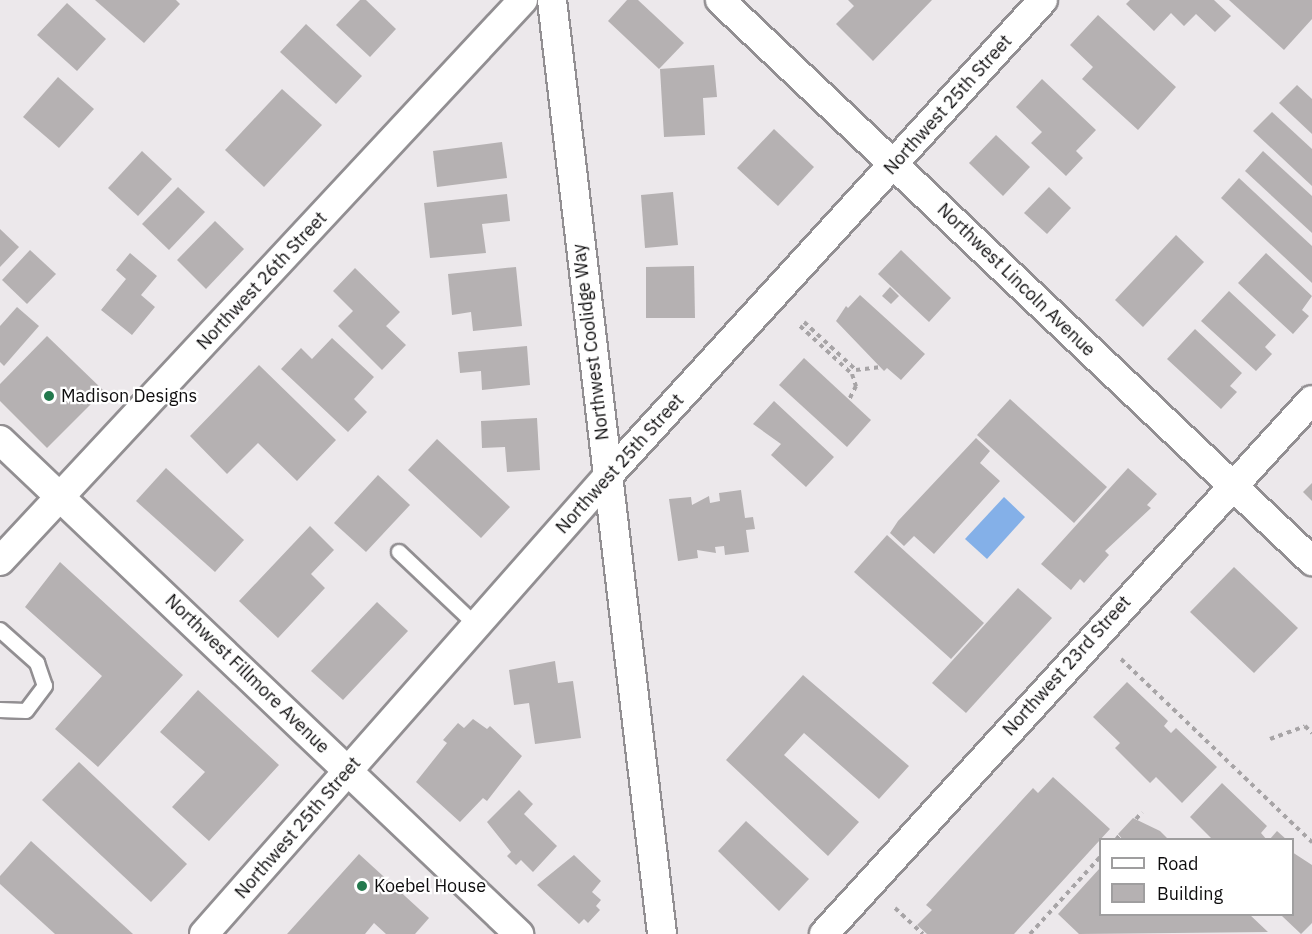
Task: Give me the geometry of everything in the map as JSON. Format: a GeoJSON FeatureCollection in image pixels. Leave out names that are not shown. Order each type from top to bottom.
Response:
{"type":"FeatureCollection","features":[{"type":"Feature","properties":{"kind":"street","name":"Northwest 26th Street"},"geometry":{"type":"LineString","coordinates":[[0,561],[524,0]]}},
{"type":"Feature","properties":{"kind":"street","name":"Northwest Coolidge Way"},"geometry":{"type":"LineString","coordinates":[[552,0],[662,934]]}},
{"type":"Feature","properties":{"kind":"street","name":"Northwest Lincoln Avenue"},"geometry":{"type":"LineString","coordinates":[[720,0],[1312,561]]}},
{"type":"Feature","properties":{"kind":"street","name":"Northwest 25th Street"},"geometry":{"type":"LineString","coordinates":[[204,934],[607,477],[1043,0]]}},
{"type":"Feature","properties":{"kind":"street","name":"Northwest 23rd Street"},"geometry":{"type":"LineString","coordinates":[[824,934],[1312,400]]}},
{"type":"Feature","properties":{"kind":"street","name":"Northwest Fillmore Avenue"},"geometry":{"type":"LineString","coordinates":[[0,440],[519,934]]}},
{"type":"Feature","properties":{"kind":"lane"},"geometry":{"type":"LineString","coordinates":[[399,552],[476,626]]}},
{"type":"Feature","properties":{"kind":"lane"},"geometry":{"type":"LineString","coordinates":[[0,630],[37,663],[45,686],[26,711],[0,710]]}},
{"type":"Feature","properties":{"kind":"path"},"geometry":{"type":"LineString","coordinates":[[804,322],[856,370],[879,367]]}},
{"type":"Feature","properties":{"kind":"path"},"geometry":{"type":"LineString","coordinates":[[800,326],[852,374],[855,391],[849,400]]}},
{"type":"Feature","properties":{"kind":"path"},"geometry":{"type":"LineString","coordinates":[[1121,660],[1312,842]]}},
{"type":"Feature","properties":{"kind":"path"},"geometry":{"type":"LineString","coordinates":[[1270,739],[1305,726],[1312,733]]}},
{"type":"Feature","properties":{"kind":"path"},"geometry":{"type":"LineString","coordinates":[[1136,819],[1142,812]]}},
{"type":"Feature","properties":{"kind":"path"},"geometry":{"type":"LineString","coordinates":[[1030,934],[1099,859]]}},
{"type":"Feature","properties":{"kind":"path"},"geometry":{"type":"LineString","coordinates":[[895,908],[923,934]]}},
{"type":"Feature","properties":{"kind":"water"},"geometry":{"type":"Polygon","coordinates":[[[1004,497],[1025,517],[987,559],[965,539],[1004,497]]]}},
{"type":"Feature","properties":{"kind":"building"},"geometry":{"type":"Polygon","coordinates":[[[95,0],[176,0],[180,4],[144,43],[95,0]]]}},
{"type":"Feature","properties":{"kind":"building"},"geometry":{"type":"Polygon","coordinates":[[[360,0],[366,0],[396,29],[370,57],[336,25],[360,0]]]}},
{"type":"Feature","properties":{"kind":"building"},"geometry":{"type":"Polygon","coordinates":[[[627,0],[638,0],[684,43],[659,69],[608,21],[627,0]]]}},
{"type":"Feature","properties":{"kind":"building"},"geometry":{"type":"Polygon","coordinates":[[[848,0],[932,0],[873,61],[836,24],[854,6],[848,0]]]}},
{"type":"Feature","properties":{"kind":"building"},"geometry":{"type":"Polygon","coordinates":[[[1130,0],[1214,0],[1231,16],[1215,32],[1196,14],[1184,26],[1171,13],[1154,31],[1126,4],[1130,0]]]}},
{"type":"Feature","properties":{"kind":"building"},"geometry":{"type":"Polygon","coordinates":[[[1229,0],[1312,0],[1312,19],[1284,50],[1229,0]]]}},
{"type":"Feature","properties":{"kind":"building"},"geometry":{"type":"Polygon","coordinates":[[[67,3],[106,39],[77,71],[37,35],[67,3]]]}},
{"type":"Feature","properties":{"kind":"building"},"geometry":{"type":"Polygon","coordinates":[[[1098,15],[1176,87],[1138,130],[1082,79],[1093,67],[1070,45],[1098,15]]]}},
{"type":"Feature","properties":{"kind":"building"},"geometry":{"type":"Polygon","coordinates":[[[306,24],[362,76],[336,104],[280,52],[306,24]]]}},
{"type":"Feature","properties":{"kind":"building"},"geometry":{"type":"Polygon","coordinates":[[[714,65],[717,97],[703,98],[705,135],[664,137],[660,69],[714,65]]]}},
{"type":"Feature","properties":{"kind":"building"},"geometry":{"type":"Polygon","coordinates":[[[58,77],[94,109],[59,148],[23,117],[58,77]]]}},
{"type":"Feature","properties":{"kind":"building"},"geometry":{"type":"Polygon","coordinates":[[[1042,79],[1096,130],[1076,151],[1083,158],[1066,176],[1031,143],[1042,132],[1016,107],[1042,79]]]}},
{"type":"Feature","properties":{"kind":"building"},"geometry":{"type":"Polygon","coordinates":[[[1297,85],[1312,99],[1312,134],[1279,103],[1297,85]]]}},
{"type":"Feature","properties":{"kind":"building"},"geometry":{"type":"Polygon","coordinates":[[[282,89],[322,125],[264,187],[225,150],[282,89]]]}},
{"type":"Feature","properties":{"kind":"building"},"geometry":{"type":"Polygon","coordinates":[[[1272,112],[1312,149],[1312,186],[1253,131],[1272,112]]]}},
{"type":"Feature","properties":{"kind":"building"},"geometry":{"type":"Polygon","coordinates":[[[774,129],[814,167],[778,206],[737,168],[774,129]]]}},
{"type":"Feature","properties":{"kind":"building"},"geometry":{"type":"Polygon","coordinates":[[[996,135],[1030,167],[1003,196],[969,163],[996,135]]]}},
{"type":"Feature","properties":{"kind":"building"},"geometry":{"type":"Polygon","coordinates":[[[502,142],[507,178],[437,187],[433,151],[502,142]]]}},
{"type":"Feature","properties":{"kind":"building"},"geometry":{"type":"Polygon","coordinates":[[[142,151],[172,179],[138,216],[108,188],[142,151]]]}},
{"type":"Feature","properties":{"kind":"building"},"geometry":{"type":"Polygon","coordinates":[[[1263,151],[1312,196],[1312,233],[1245,171],[1263,151]]]}},
{"type":"Feature","properties":{"kind":"building"},"geometry":{"type":"Polygon","coordinates":[[[1239,178],[1312,246],[1312,283],[1221,198],[1239,178]]]}},
{"type":"Feature","properties":{"kind":"building"},"geometry":{"type":"Polygon","coordinates":[[[178,187],[205,212],[169,250],[142,224],[178,187]]]}},
{"type":"Feature","properties":{"kind":"building"},"geometry":{"type":"Polygon","coordinates":[[[1049,187],[1071,208],[1047,234],[1024,213],[1049,187]]]}},
{"type":"Feature","properties":{"kind":"building"},"geometry":{"type":"Polygon","coordinates":[[[673,192],[678,245],[645,248],[641,195],[673,192]]]}},
{"type":"Feature","properties":{"kind":"building"},"geometry":{"type":"Polygon","coordinates":[[[507,194],[510,221],[482,224],[486,253],[430,258],[424,203],[507,194]]]}},
{"type":"Feature","properties":{"kind":"building"},"geometry":{"type":"Polygon","coordinates":[[[215,221],[244,249],[206,289],[177,260],[215,221]]]}},
{"type":"Feature","properties":{"kind":"building"},"geometry":{"type":"Polygon","coordinates":[[[0,229],[19,247],[0,267],[0,229]]]}},
{"type":"Feature","properties":{"kind":"building"},"geometry":{"type":"Polygon","coordinates":[[[1176,235],[1204,262],[1143,327],[1115,300],[1176,235]]]}},
{"type":"Feature","properties":{"kind":"building"},"geometry":{"type":"Polygon","coordinates":[[[30,250],[56,274],[27,304],[2,280],[30,250]]]}},
{"type":"Feature","properties":{"kind":"building"},"geometry":{"type":"Polygon","coordinates":[[[901,250],[951,298],[929,322],[878,274],[901,250]]]}},
{"type":"Feature","properties":{"kind":"building"},"geometry":{"type":"Polygon","coordinates":[[[130,253],[157,276],[141,295],[155,307],[132,335],[101,310],[126,279],[116,270],[130,253]]]}},
{"type":"Feature","properties":{"kind":"building"},"geometry":{"type":"Polygon","coordinates":[[[1266,253],[1312,296],[1302,310],[1309,316],[1293,334],[1238,283],[1266,253]]]}},
{"type":"Feature","properties":{"kind":"building"},"geometry":{"type":"Polygon","coordinates":[[[694,266],[695,318],[646,318],[646,267],[694,266]]]}},
{"type":"Feature","properties":{"kind":"building"},"geometry":{"type":"Polygon","coordinates":[[[516,267],[522,326],[473,331],[471,312],[452,315],[448,274],[516,267]]]}},
{"type":"Feature","properties":{"kind":"building"},"geometry":{"type":"Polygon","coordinates":[[[355,268],[400,312],[386,326],[406,345],[382,370],[338,326],[353,311],[333,291],[355,268]]]}},
{"type":"Feature","properties":{"kind":"building"},"geometry":{"type":"Polygon","coordinates":[[[890,287],[899,296],[891,304],[882,296],[890,287]]]}},
{"type":"Feature","properties":{"kind":"building"},"geometry":{"type":"Polygon","coordinates":[[[1229,291],[1276,335],[1265,347],[1272,354],[1256,371],[1201,321],[1229,291]]]}},
{"type":"Feature","properties":{"kind":"building"},"geometry":{"type":"Polygon","coordinates":[[[860,295],[925,354],[901,380],[887,368],[884,371],[836,321],[846,306],[848,308],[860,295]]]}},
{"type":"Feature","properties":{"kind":"building"},"geometry":{"type":"Polygon","coordinates":[[[17,307],[39,326],[4,366],[0,362],[0,326],[17,307]]]}},
{"type":"Feature","properties":{"kind":"building"},"geometry":{"type":"Polygon","coordinates":[[[1195,329],[1242,373],[1230,386],[1237,392],[1221,409],[1167,359],[1195,329]]]}},
{"type":"Feature","properties":{"kind":"building","name":"Madison Designs"},"geometry":{"type":"Polygon","coordinates":[[[47,336],[104,391],[47,448],[0,401],[0,384],[47,336]]]}},
{"type":"Feature","properties":{"kind":"building"},"geometry":{"type":"Polygon","coordinates":[[[332,338],[374,377],[354,399],[367,412],[348,432],[281,369],[301,348],[312,359],[332,338]]]}},
{"type":"Feature","properties":{"kind":"building"},"geometry":{"type":"Polygon","coordinates":[[[527,346],[530,385],[482,390],[481,371],[460,373],[458,352],[527,346]]]}},
{"type":"Feature","properties":{"kind":"building"},"geometry":{"type":"Polygon","coordinates":[[[804,358],[871,420],[847,447],[779,385],[804,358]]]}},
{"type":"Feature","properties":{"kind":"building"},"geometry":{"type":"Polygon","coordinates":[[[259,365],[336,440],[297,481],[258,443],[227,474],[190,436],[259,365]]]}},
{"type":"Feature","properties":{"kind":"building"},"geometry":{"type":"Polygon","coordinates":[[[1010,399],[1107,487],[1074,523],[977,435],[1010,399]]]}},
{"type":"Feature","properties":{"kind":"building"},"geometry":{"type":"Polygon","coordinates":[[[774,401],[834,457],[806,487],[771,455],[781,444],[753,424],[774,401]]]}},
{"type":"Feature","properties":{"kind":"building"},"geometry":{"type":"Polygon","coordinates":[[[537,418],[540,470],[507,472],[505,447],[482,448],[481,421],[537,418]]]}},
{"type":"Feature","properties":{"kind":"building"},"geometry":{"type":"Polygon","coordinates":[[[976,438],[990,451],[980,463],[1000,481],[934,554],[914,536],[904,546],[890,533],[898,521],[976,438]]]}},
{"type":"Feature","properties":{"kind":"building"},"geometry":{"type":"Polygon","coordinates":[[[437,439],[510,507],[481,538],[408,470],[437,439]]]}},
{"type":"Feature","properties":{"kind":"building"},"geometry":{"type":"Polygon","coordinates":[[[166,468],[244,540],[215,572],[136,501],[166,468]]]}},
{"type":"Feature","properties":{"kind":"building"},"geometry":{"type":"Polygon","coordinates":[[[1128,468],[1157,494],[1147,505],[1151,508],[1105,551],[1109,555],[1084,583],[1080,579],[1071,590],[1041,564],[1128,468]]]}},
{"type":"Feature","properties":{"kind":"building"},"geometry":{"type":"Polygon","coordinates":[[[378,475],[410,505],[366,552],[334,523],[378,475]]]}},
{"type":"Feature","properties":{"kind":"building"},"geometry":{"type":"Polygon","coordinates":[[[1312,483],[1312,501],[1303,492],[1312,483]]]}},
{"type":"Feature","properties":{"kind":"building"},"geometry":{"type":"Polygon","coordinates":[[[741,490],[745,518],[753,517],[755,529],[746,530],[749,552],[725,555],[724,546],[715,547],[716,553],[697,550],[698,558],[678,561],[669,499],[691,497],[692,505],[709,496],[710,503],[720,501],[719,493],[741,490]]]}},
{"type":"Feature","properties":{"kind":"building"},"geometry":{"type":"Polygon","coordinates":[[[310,526],[334,550],[311,574],[325,588],[278,638],[239,601],[310,526]]]}},
{"type":"Feature","properties":{"kind":"building"},"geometry":{"type":"Polygon","coordinates":[[[887,535],[984,623],[951,659],[854,572],[887,535]]]}},
{"type":"Feature","properties":{"kind":"building"},"geometry":{"type":"Polygon","coordinates":[[[60,562],[183,675],[98,767],[55,729],[102,676],[25,607],[60,562]]]}},
{"type":"Feature","properties":{"kind":"building"},"geometry":{"type":"Polygon","coordinates":[[[1234,567],[1298,628],[1254,673],[1190,612],[1234,567]]]}},
{"type":"Feature","properties":{"kind":"building"},"geometry":{"type":"Polygon","coordinates":[[[1018,588],[1052,618],[966,713],[932,683],[1018,588]]]}},
{"type":"Feature","properties":{"kind":"building"},"geometry":{"type":"Polygon","coordinates":[[[377,602],[408,631],[343,700],[311,671],[377,602]]]}},
{"type":"Feature","properties":{"kind":"building"},"geometry":{"type":"Polygon","coordinates":[[[555,661],[558,683],[573,681],[581,738],[535,744],[529,703],[514,705],[509,670],[555,661]]]}},
{"type":"Feature","properties":{"kind":"building"},"geometry":{"type":"Polygon","coordinates":[[[803,675],[909,766],[879,799],[804,733],[784,755],[859,822],[828,856],[726,760],[803,675]]]}},
{"type":"Feature","properties":{"kind":"building"},"geometry":{"type":"Polygon","coordinates":[[[1127,682],[1168,721],[1164,726],[1171,733],[1176,728],[1217,767],[1182,803],[1156,777],[1150,783],[1115,748],[1120,743],[1093,717],[1127,682]]]}},
{"type":"Feature","properties":{"kind":"building"},"geometry":{"type":"Polygon","coordinates":[[[198,690],[279,765],[209,841],[172,807],[205,772],[160,732],[198,690]]]}},
{"type":"Feature","properties":{"kind":"building"},"geometry":{"type":"Polygon","coordinates":[[[473,719],[487,729],[490,726],[522,756],[487,801],[483,798],[460,822],[416,782],[447,743],[443,740],[458,723],[464,728],[473,719]]]}},
{"type":"Feature","properties":{"kind":"building"},"geometry":{"type":"Polygon","coordinates":[[[79,762],[187,864],[151,902],[42,800],[79,762]]]}},
{"type":"Feature","properties":{"kind":"building"},"geometry":{"type":"Polygon","coordinates":[[[1053,777],[1110,829],[1099,838],[1099,841],[1014,934],[927,934],[917,925],[932,910],[926,905],[1033,788],[1038,793],[1053,777]]]}},
{"type":"Feature","properties":{"kind":"building"},"geometry":{"type":"Polygon","coordinates":[[[1222,783],[1267,826],[1261,833],[1265,838],[1211,838],[1190,817],[1222,783]]]}},
{"type":"Feature","properties":{"kind":"building"},"geometry":{"type":"Polygon","coordinates":[[[519,790],[533,804],[524,814],[557,846],[533,872],[521,860],[516,865],[507,856],[511,852],[487,822],[519,790]]]}},
{"type":"Feature","properties":{"kind":"building"},"geometry":{"type":"Polygon","coordinates":[[[1133,818],[1160,831],[1167,838],[1121,838],[1118,834],[1133,818]]]}},
{"type":"Feature","properties":{"kind":"building"},"geometry":{"type":"Polygon","coordinates":[[[746,821],[809,879],[779,911],[718,851],[746,821]]]}},
{"type":"Feature","properties":{"kind":"building"},"geometry":{"type":"Polygon","coordinates":[[[1277,831],[1285,838],[1271,838],[1277,831]]]}},
{"type":"Feature","properties":{"kind":"building"},"geometry":{"type":"Polygon","coordinates":[[[31,841],[133,934],[55,934],[0,884],[0,876],[31,841]]]}},
{"type":"Feature","properties":{"kind":"building"},"geometry":{"type":"Polygon","coordinates":[[[1294,853],[1312,865],[1312,923],[1301,934],[1282,916],[1294,916],[1294,853]]]}},
{"type":"Feature","properties":{"kind":"building","name":"Koebel House"},"geometry":{"type":"Polygon","coordinates":[[[359,854],[429,918],[415,934],[386,934],[374,923],[365,934],[287,934],[359,854]]]}},
{"type":"Feature","properties":{"kind":"building"},"geometry":{"type":"Polygon","coordinates":[[[574,855],[601,881],[592,892],[601,900],[596,906],[600,910],[588,923],[584,919],[579,924],[537,885],[574,855]]]}},
{"type":"Feature","properties":{"kind":"building"},"geometry":{"type":"Polygon","coordinates":[[[1099,869],[1099,916],[1251,916],[1268,932],[1079,934],[1058,914],[1099,869]]]}},
{"type":"Feature","properties":{"kind":"place","name":"Madison Designs"},"geometry":{"type":"Point","coordinates":[49,396]}},
{"type":"Feature","properties":{"kind":"place","name":"Koebel House"},"geometry":{"type":"Point","coordinates":[362,886]}}]}
